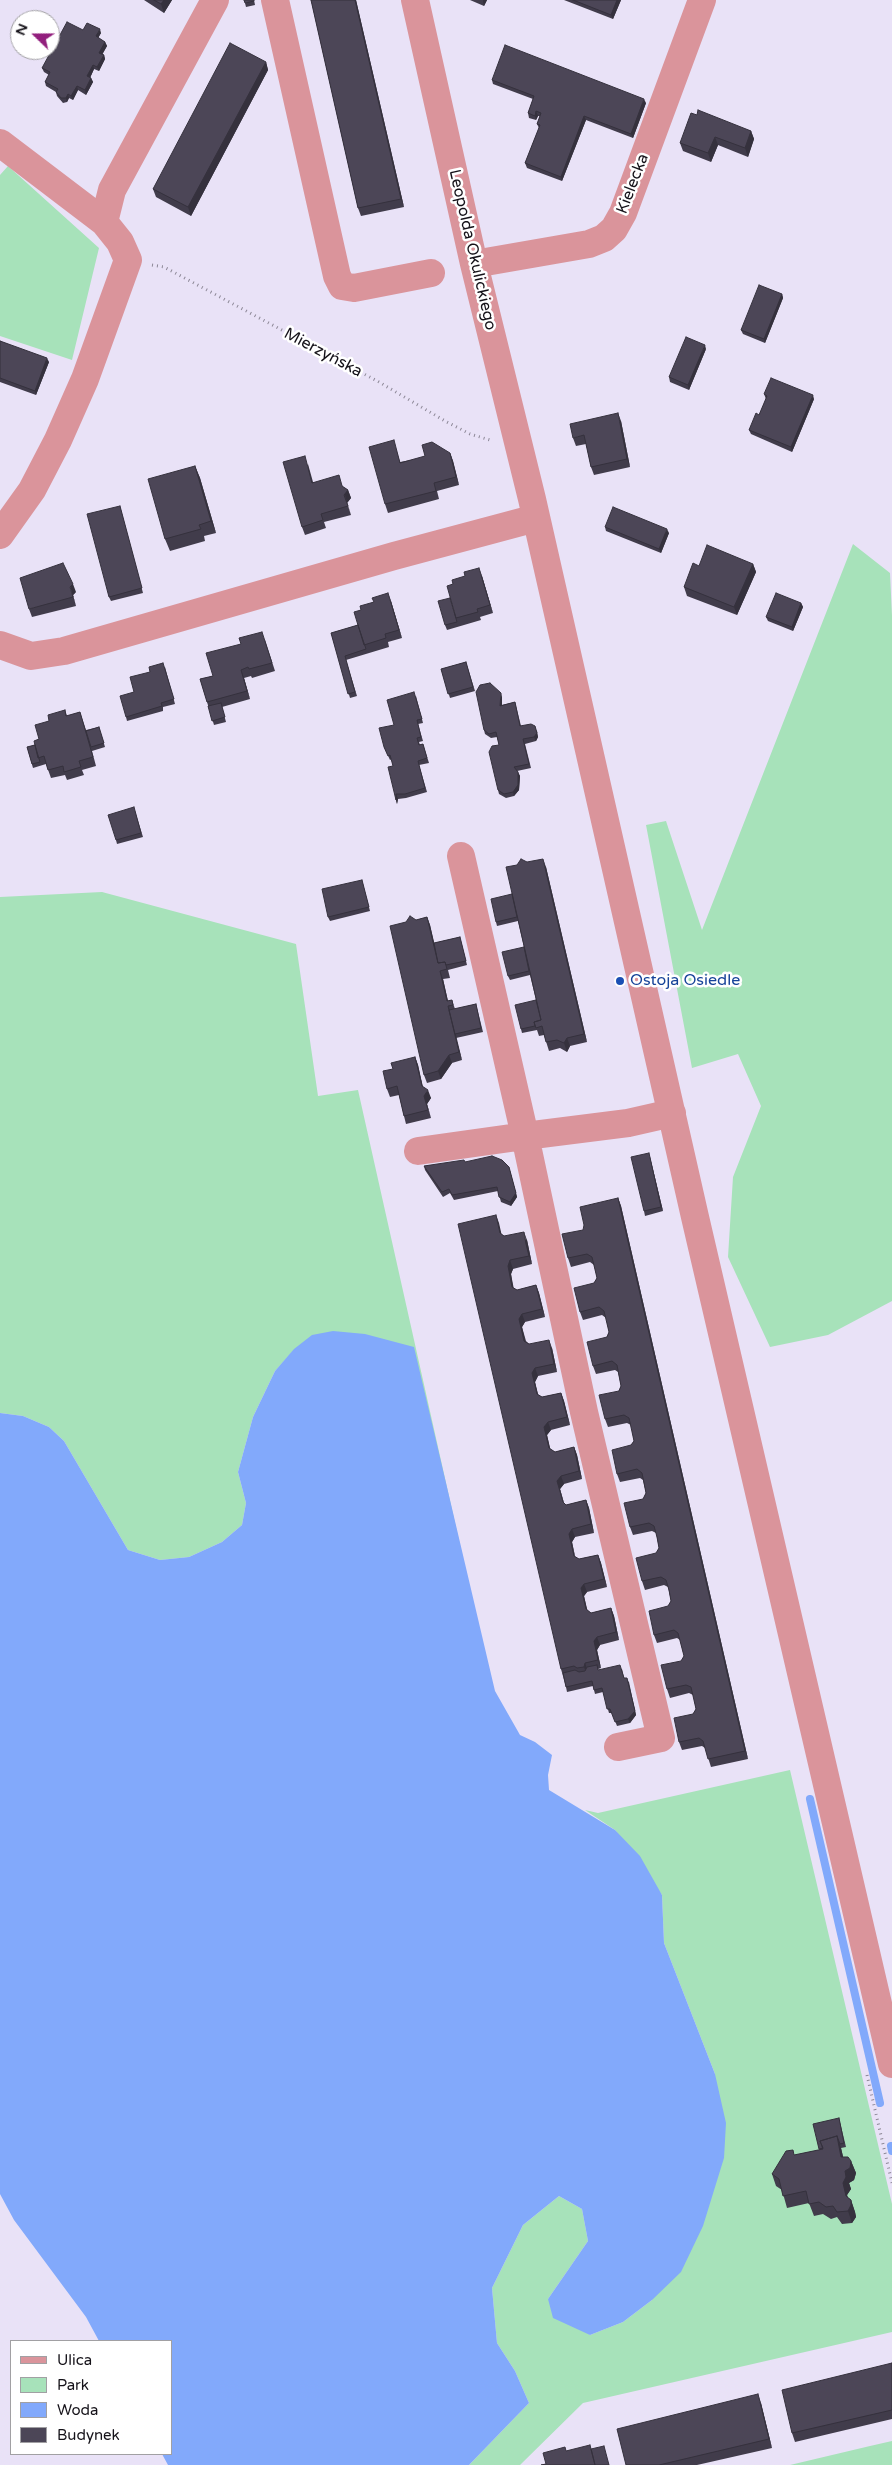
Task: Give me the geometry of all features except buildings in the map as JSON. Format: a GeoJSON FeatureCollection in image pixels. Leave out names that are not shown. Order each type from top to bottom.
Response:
{"type":"FeatureCollection","features":[{"type":"Feature","properties":{"kind":"street"},"geometry":{"type":"LineString","coordinates":[[104,222],[112,190],[215,0]]}},
{"type":"Feature","properties":{"kind":"street"},"geometry":{"type":"LineString","coordinates":[[275,0],[337,276],[342,286],[354,288],[431,273]]}},
{"type":"Feature","properties":{"kind":"street","name":"Leopolda Okulickiego"},"geometry":{"type":"LineString","coordinates":[[415,0],[474,264],[517,435],[892,2064]]}},
{"type":"Feature","properties":{"kind":"street","name":"Kielecka"},"geometry":{"type":"LineString","coordinates":[[474,264],[589,244],[604,238],[614,229],[623,213],[702,0]]}},
{"type":"Feature","properties":{"kind":"street"},"geometry":{"type":"LineString","coordinates":[[0,143],[104,222],[120,242],[128,260],[85,380],[58,440],[32,490],[0,536]]}},
{"type":"Feature","properties":{"kind":"street"},"geometry":{"type":"LineString","coordinates":[[0,645],[31,656],[64,651],[394,556],[534,509]]}},
{"type":"Feature","properties":{"kind":"street"},"geometry":{"type":"LineString","coordinates":[[461,856],[525,1136],[584,1412],[661,1738],[618,1747]]}},
{"type":"Feature","properties":{"kind":"street"},"geometry":{"type":"LineString","coordinates":[[418,1151],[628,1123],[672,1113]]}},
{"type":"Feature","properties":{"kind":"path","name":"Mierzyńska"},"geometry":{"type":"LineString","coordinates":[[128,260],[164,267],[379,382],[470,434],[487,440],[502,440],[517,435]]}},
{"type":"Feature","properties":{"kind":"green space"},"geometry":{"type":"Polygon","coordinates":[[[8,166],[99,248],[72,360],[0,336],[0,175],[8,166]]]}},
{"type":"Feature","properties":{"kind":"green space"},"geometry":{"type":"Polygon","coordinates":[[[853,544],[890,573],[892,616],[892,1301],[828,1335],[770,1347],[728,1257],[733,1177],[761,1106],[738,1054],[692,1068],[646,825],[666,821],[702,930],[853,544]]]}},
{"type":"Feature","properties":{"kind":"green space"},"geometry":{"type":"Polygon","coordinates":[[[102,892],[296,944],[318,1096],[358,1090],[479,1630],[294,1350],[275,1371],[253,1417],[238,1472],[246,1503],[242,1525],[222,1542],[189,1557],[160,1560],[128,1550],[64,1441],[49,1427],[23,1416],[0,1413],[0,897],[102,892]]]}},
{"type":"Feature","properties":{"kind":"green space"},"geometry":{"type":"Polygon","coordinates":[[[790,1770],[892,2204],[892,2332],[583,2403],[520,2465],[469,2465],[529,2403],[515,2371],[497,2343],[492,2288],[523,2225],[559,2196],[582,2209],[588,2241],[548,2299],[590,2335],[623,2322],[652,2300],[715,2074],[664,1943],[662,1895],[615,1830],[585,1810],[598,1813],[790,1770]]]}},
{"type":"Feature","properties":{"kind":"green space"},"geometry":{"type":"Polygon","coordinates":[[[892,2441],[892,2465],[790,2465],[870,2446],[892,2441]]]}},
{"type":"Feature","properties":{"kind":"water"},"geometry":{"type":"Polygon","coordinates":[[[333,1331],[365,1334],[414,1347],[495,1691],[520,1735],[535,1742],[552,1755],[548,1775],[549,1790],[615,1830],[640,1856],[662,1895],[664,1943],[715,2074],[726,2123],[724,2158],[703,2226],[681,2272],[652,2300],[623,2322],[590,2335],[553,2318],[548,2299],[588,2241],[582,2209],[559,2196],[523,2225],[492,2288],[497,2343],[515,2371],[529,2403],[469,2465],[168,2465],[163,2455],[172,2455],[172,2340],[98,2340],[86,2317],[14,2220],[0,2194],[0,1413],[23,1416],[49,1427],[64,1441],[128,1550],[160,1560],[189,1557],[222,1542],[242,1525],[246,1503],[238,1472],[253,1417],[275,1371],[294,1349],[312,1335],[333,1331]]]}},
{"type":"Feature","properties":{"kind":"waterway"},"geometry":{"type":"LineString","coordinates":[[810,1799],[880,2103]]}},
{"type":"Feature","properties":{"kind":"waterway"},"geometry":{"type":"LineString","coordinates":[[891,2146],[892,2151]]}},
{"type":"Feature","properties":{"kind":"place","name":"Ostoja Osiedle"},"geometry":{"type":"Point","coordinates":[620,981]}}]}
